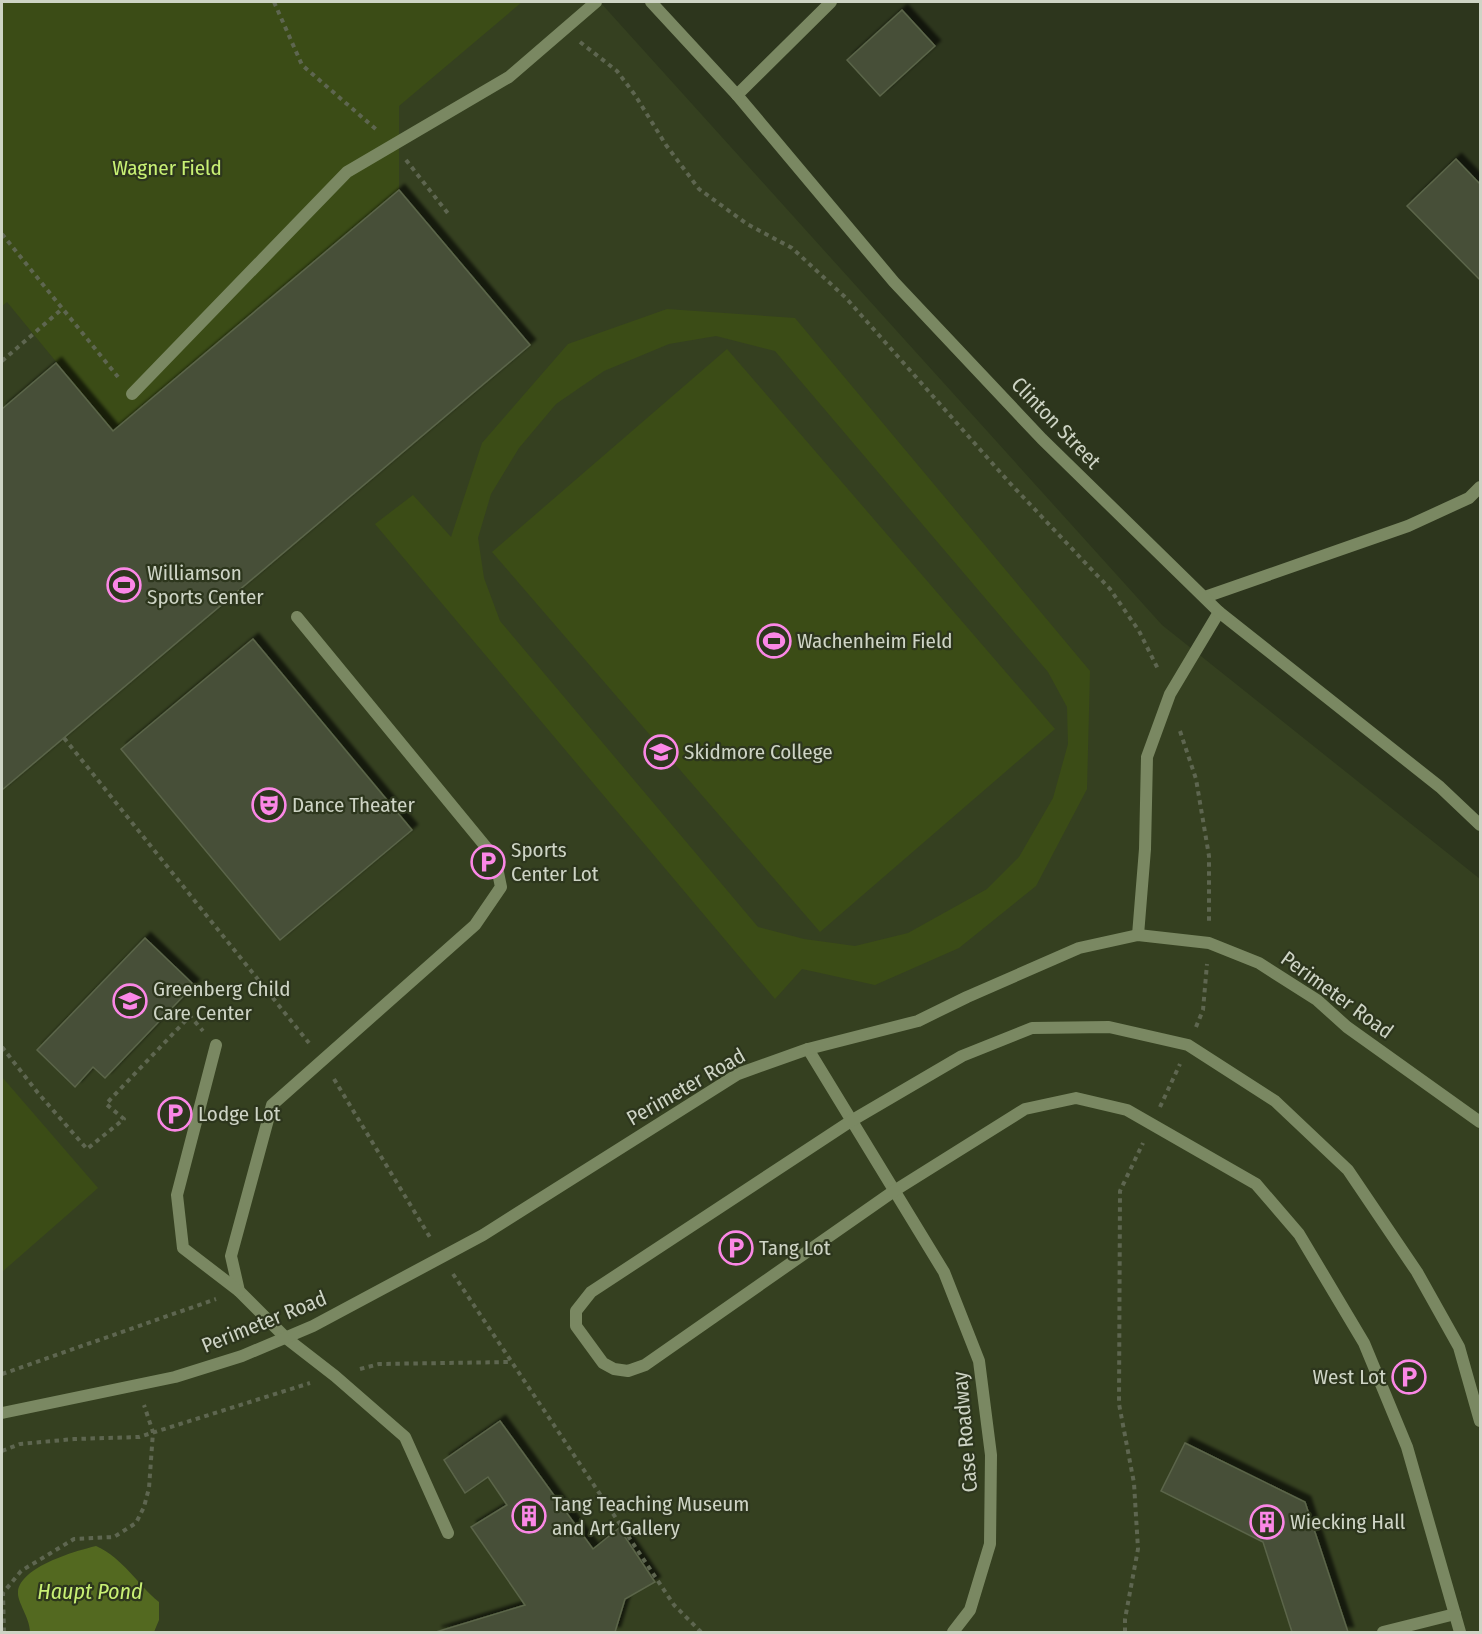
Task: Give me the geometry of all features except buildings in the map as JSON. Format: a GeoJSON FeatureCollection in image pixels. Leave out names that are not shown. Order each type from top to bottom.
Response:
{"type":"FeatureCollection","features":[{"type":"Feature","properties":{"kind":"street"},"geometry":{"type":"LineString","coordinates":[[132,394],[347,172],[509,77],[596,2]]}},
{"type":"Feature","properties":{"kind":"street","name":"Clinton Street"},"geometry":{"type":"LineString","coordinates":[[651,2],[737,95],[894,282],[1042,438],[1219,612],[1431,779],[1480,825]]}},
{"type":"Feature","properties":{"kind":"street"},"geometry":{"type":"LineString","coordinates":[[737,95],[831,2]]}},
{"type":"Feature","properties":{"kind":"street"},"geometry":{"type":"LineString","coordinates":[[1205,597],[1408,526],[1469,498],[1480,487]]}},
{"type":"Feature","properties":{"kind":"street"},"geometry":{"type":"LineString","coordinates":[[1138,935],[1145,849],[1147,757],[1170,694],[1219,612]]}},
{"type":"Feature","properties":{"kind":"street"},"geometry":{"type":"LineString","coordinates":[[239,1291],[231,1256],[272,1105],[475,925],[501,887],[495,858],[297,617]]}},
{"type":"Feature","properties":{"kind":"street","name":"Perimeter Road"},"geometry":{"type":"LineString","coordinates":[[2,1413],[175,1377],[242,1356],[286,1338],[313,1326],[483,1235],[738,1074],[808,1049],[918,1021],[1079,948],[1138,935],[1209,943],[1259,963],[1317,1000],[1347,1027],[1480,1122]]}},
{"type":"Feature","properties":{"kind":"street"},"geometry":{"type":"LineString","coordinates":[[1460,1632],[1403,1437],[1365,1343],[1299,1234],[1256,1184],[1127,1110],[1076,1098],[1025,1109],[894,1191],[645,1365],[628,1371],[614,1369],[603,1363],[576,1326],[576,1311],[591,1292],[852,1121],[962,1056],[1032,1028],[1109,1027],[1188,1045],[1275,1101],[1348,1170],[1417,1272],[1459,1347],[1480,1420]]}},
{"type":"Feature","properties":{"kind":"street"},"geometry":{"type":"LineString","coordinates":[[216,1045],[177,1195],[183,1248],[239,1291],[286,1338],[335,1376],[405,1437],[448,1533]]}},
{"type":"Feature","properties":{"kind":"street","name":"Case Roadway"},"geometry":{"type":"LineString","coordinates":[[808,1049],[944,1272],[979,1361],[991,1455],[990,1544],[970,1610],[953,1632]]}},
{"type":"Feature","properties":{"kind":"street"},"geometry":{"type":"LineString","coordinates":[[1383,1632],[1455,1614]]}},
{"type":"Feature","properties":{"kind":"path"},"geometry":{"type":"LineString","coordinates":[[274,2],[302,65],[394,145],[450,216]]}},
{"type":"Feature","properties":{"kind":"path"},"geometry":{"type":"LineString","coordinates":[[565,29],[616,71],[635,94],[666,145],[699,189],[747,224],[792,248],[846,298],[1000,472],[1110,589],[1139,631],[1170,694],[1196,779],[1209,856],[1209,943],[1203,1010],[1120,1191],[1119,1404],[1134,1483],[1138,1549],[1125,1619],[1125,1632]]}},
{"type":"Feature","properties":{"kind":"path"},"geometry":{"type":"LineString","coordinates":[[2,234],[132,394]]}},
{"type":"Feature","properties":{"kind":"path"},"geometry":{"type":"LineString","coordinates":[[2,361],[62,309]]}},
{"type":"Feature","properties":{"kind":"path"},"geometry":{"type":"LineString","coordinates":[[64,738],[323,1060],[442,1257],[674,1605],[701,1632]]}},
{"type":"Feature","properties":{"kind":"path"},"geometry":{"type":"LineString","coordinates":[[2,1047],[87,1149],[124,1119],[106,1104],[190,1016],[216,1045]]}},
{"type":"Feature","properties":{"kind":"path"},"geometry":{"type":"LineString","coordinates":[[2,1374],[239,1291]]}},
{"type":"Feature","properties":{"kind":"path"},"geometry":{"type":"LineString","coordinates":[[2,1451],[20,1444],[74,1439],[139,1437],[285,1390],[379,1364],[512,1362]]}},
{"type":"Feature","properties":{"kind":"path"},"geometry":{"type":"LineString","coordinates":[[4,1632],[3,1593],[21,1571],[74,1539],[114,1537],[136,1523],[144,1507],[149,1488],[153,1432],[137,1384]]}},
{"type":"Feature","properties":{"kind":"shaded area","name":"Skidmore College"},"geometry":{"type":"Polygon","coordinates":[[[2,2],[600,2],[1162,625],[1480,879],[1480,1632],[2,1632],[2,2]]]}},
{"type":"Feature","properties":{"kind":"green space","name":"Wagner Field"},"geometry":{"type":"Polygon","coordinates":[[[2,2],[522,2],[399,106],[399,190],[113,431],[7,302],[2,306],[2,2]]]}},
{"type":"Feature","properties":{"kind":"green space"},"geometry":{"type":"Polygon","coordinates":[[[667,309],[795,318],[1090,671],[1087,789],[1036,886],[959,948],[875,985],[802,969],[775,999],[375,524],[413,495],[451,537],[482,443],[568,344],[667,309]],[[716,336],[669,344],[604,371],[556,404],[519,448],[491,494],[478,538],[484,578],[500,621],[758,927],[804,939],[855,946],[908,933],[987,889],[1019,857],[1053,798],[1068,744],[1067,707],[1048,672],[775,351],[716,336]]]}},
{"type":"Feature","properties":{"kind":"green space","name":"Wachenheim Field"},"geometry":{"type":"Polygon","coordinates":[[[727,349],[1055,729],[820,932],[492,552],[727,349]]]}},
{"type":"Feature","properties":{"kind":"green space"},"geometry":{"type":"Polygon","coordinates":[[[2,1077],[98,1188],[2,1272],[2,1077]]]}},
{"type":"Feature","properties":{"kind":"water","name":"Haupt Pond"},"geometry":{"type":"Polygon","coordinates":[[[96,1546],[122,1564],[159,1602],[159,1620],[154,1632],[30,1632],[18,1596],[21,1583],[28,1575],[50,1562],[96,1546]]]}},
{"type":"Feature","properties":{"kind":"place","name":"Williamson Sports Center"},"geometry":{"type":"Point","coordinates":[124,585]}},
{"type":"Feature","properties":{"kind":"place","name":"Wachenheim Field"},"geometry":{"type":"Point","coordinates":[774,641]}},
{"type":"Feature","properties":{"kind":"place","name":"Skidmore College"},"geometry":{"type":"Point","coordinates":[661,752]}},
{"type":"Feature","properties":{"kind":"place","name":"Dance Theater"},"geometry":{"type":"Point","coordinates":[269,805]}},
{"type":"Feature","properties":{"kind":"place","name":"Sports Center Lot"},"geometry":{"type":"Point","coordinates":[488,862]}},
{"type":"Feature","properties":{"kind":"place","name":"Greenberg Child Care Center"},"geometry":{"type":"Point","coordinates":[130,1001]}},
{"type":"Feature","properties":{"kind":"place","name":"Lodge Lot"},"geometry":{"type":"Point","coordinates":[175,1114]}},
{"type":"Feature","properties":{"kind":"place","name":"Tang Lot"},"geometry":{"type":"Point","coordinates":[736,1248]}},
{"type":"Feature","properties":{"kind":"place","name":"West Lot"},"geometry":{"type":"Point","coordinates":[1409,1377]}},
{"type":"Feature","properties":{"kind":"place","name":"Tang Teaching Museum and Art Gallery"},"geometry":{"type":"Point","coordinates":[529,1516]}},
{"type":"Feature","properties":{"kind":"place","name":"Wiecking Hall"},"geometry":{"type":"Point","coordinates":[1267,1522]}}]}
